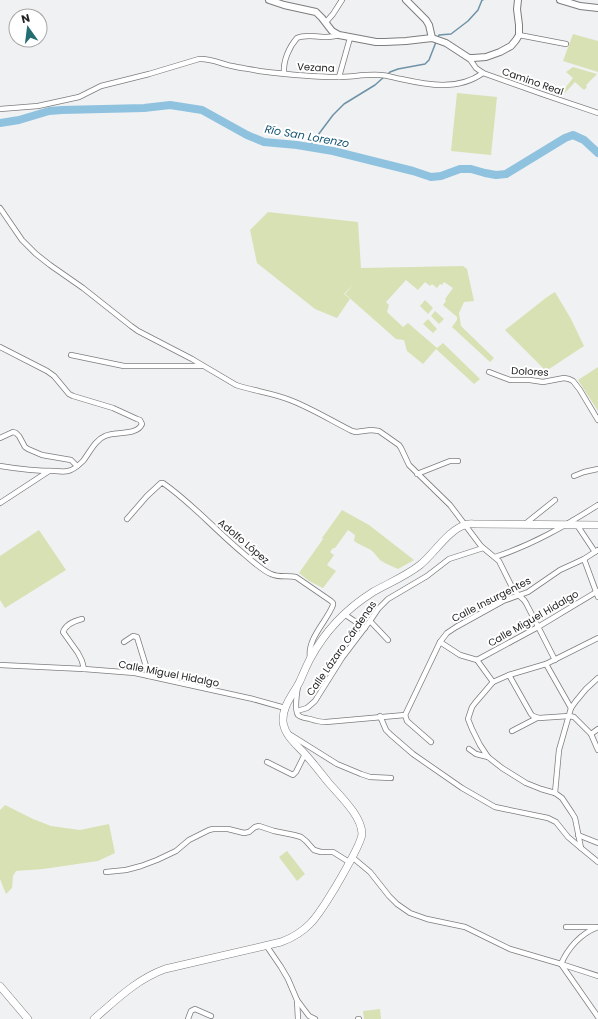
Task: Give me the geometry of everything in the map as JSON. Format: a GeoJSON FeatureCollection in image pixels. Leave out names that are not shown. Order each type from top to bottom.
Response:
{"type":"FeatureCollection","features":[{"type":"Feature","properties":{"kind":"main road"},"geometry":{"type":"LineString","coordinates":[[94,1019],[138,983],[157,972],[290,938],[306,929],[318,915],[342,876],[361,839],[360,824],[353,811],[289,737],[283,721],[285,708],[310,659],[328,631],[344,614],[362,599],[420,566],[453,531],[465,524],[598,525]]}},
{"type":"Feature","properties":{"kind":"main road"},"geometry":{"type":"LineString","coordinates":[[0,986],[28,1019]]}},
{"type":"Feature","properties":{"kind":"street"},"geometry":{"type":"LineString","coordinates":[[269,0],[316,12],[326,22],[332,31],[350,38],[376,42],[433,39],[441,41],[468,58],[479,58],[500,52],[511,46],[519,35],[517,8],[518,0]]}},
{"type":"Feature","properties":{"kind":"street"},"geometry":{"type":"LineString","coordinates":[[326,22],[342,0]]}},
{"type":"Feature","properties":{"kind":"street"},"geometry":{"type":"LineString","coordinates":[[406,0],[426,20],[433,39]]}},
{"type":"Feature","properties":{"kind":"street"},"geometry":{"type":"LineString","coordinates":[[560,0],[580,6],[598,8]]}},
{"type":"Feature","properties":{"kind":"street"},"geometry":{"type":"LineString","coordinates":[[284,73],[284,63],[297,38],[305,36],[327,37],[340,35]]}},
{"type":"Feature","properties":{"kind":"street"},"geometry":{"type":"LineString","coordinates":[[519,35],[566,44]]}},
{"type":"Feature","properties":{"kind":"street"},"geometry":{"type":"LineString","coordinates":[[339,77],[350,38]]}},
{"type":"Feature","properties":{"kind":"street","name":"Vezana"},"geometry":{"type":"LineString","coordinates":[[0,109],[38,106],[79,97],[101,86],[204,58],[231,66],[284,73],[339,77],[380,75],[427,85],[445,85],[465,82],[476,78],[483,73]]}},
{"type":"Feature","properties":{"kind":"street","name":"Camino Real"},"geometry":{"type":"LineString","coordinates":[[468,58],[476,68],[483,73],[598,113]]}},
{"type":"Feature","properties":{"kind":"street"},"geometry":{"type":"LineString","coordinates":[[0,208],[22,240],[36,254],[138,331],[236,385],[291,400],[352,431],[379,431],[399,445],[409,465],[450,505],[483,548],[495,557],[514,591],[526,603],[555,660]]}},
{"type":"Feature","properties":{"kind":"street"},"geometry":{"type":"LineString","coordinates":[[0,347],[47,371],[54,376],[69,394],[113,408],[137,418],[141,422],[139,429],[109,434],[101,438],[83,460],[67,472],[0,466]]}},
{"type":"Feature","properties":{"kind":"street"},"geometry":{"type":"LineString","coordinates":[[70,355],[124,366],[204,366]]}},
{"type":"Feature","properties":{"kind":"street","name":"Dolores"},"geometry":{"type":"LineString","coordinates":[[489,372],[510,380],[530,380],[543,382],[564,378],[569,379],[573,381],[580,390],[598,420]]}},
{"type":"Feature","properties":{"kind":"street"},"geometry":{"type":"LineString","coordinates":[[0,438],[13,432],[16,433],[28,449],[42,455],[71,460],[77,466]]}},
{"type":"Feature","properties":{"kind":"street"},"geometry":{"type":"LineString","coordinates":[[417,474],[450,461],[458,461]]}},
{"type":"Feature","properties":{"kind":"street"},"geometry":{"type":"LineString","coordinates":[[574,476],[598,469]]}},
{"type":"Feature","properties":{"kind":"street"},"geometry":{"type":"LineString","coordinates":[[0,502],[49,471]]}},
{"type":"Feature","properties":{"kind":"street","name":"Adolfo López"},"geometry":{"type":"LineString","coordinates":[[127,519],[150,493],[161,483],[163,483],[190,505],[224,538],[270,574],[276,576],[296,577],[331,601],[334,605],[312,642],[309,653],[310,659]]}},
{"type":"Feature","properties":{"kind":"street"},"geometry":{"type":"LineString","coordinates":[[525,524],[555,500]]}},
{"type":"Feature","properties":{"kind":"street"},"geometry":{"type":"LineString","coordinates":[[495,557],[537,541],[567,525],[598,505]]}},
{"type":"Feature","properties":{"kind":"street"},"geometry":{"type":"LineString","coordinates":[[577,525],[596,551]]}},
{"type":"Feature","properties":{"kind":"street","name":"Calle Lázaro Cárdenas"},"geometry":{"type":"LineString","coordinates":[[297,711],[307,708],[315,701],[340,662],[383,604],[393,596],[427,576],[449,559],[483,548]]}},
{"type":"Feature","properties":{"kind":"street","name":"Calle Insurgentes"},"geometry":{"type":"LineString","coordinates":[[405,714],[440,642],[447,633],[503,601],[528,592],[560,570],[584,559],[596,551]]}},
{"type":"Feature","properties":{"kind":"street"},"geometry":{"type":"LineString","coordinates":[[584,559],[597,593]]}},
{"type":"Feature","properties":{"kind":"street","name":"Calle Miguel Hidalgo"},"geometry":{"type":"LineString","coordinates":[[477,660],[597,593]]}},
{"type":"Feature","properties":{"kind":"street"},"geometry":{"type":"LineString","coordinates":[[344,614],[365,628]]}},
{"type":"Feature","properties":{"kind":"street"},"geometry":{"type":"LineString","coordinates":[[82,619],[71,623],[64,628],[63,632],[78,652],[84,668]]}},
{"type":"Feature","properties":{"kind":"street"},"geometry":{"type":"LineString","coordinates":[[370,621],[388,640]]}},
{"type":"Feature","properties":{"kind":"street"},"geometry":{"type":"LineString","coordinates":[[124,642],[133,636],[137,637],[149,676]]}},
{"type":"Feature","properties":{"kind":"street"},"geometry":{"type":"LineString","coordinates":[[581,848],[576,821],[562,798],[555,793],[541,790],[526,783],[488,757],[480,745],[468,719],[475,703],[493,682],[509,675],[546,664],[598,638]]}},
{"type":"Feature","properties":{"kind":"street"},"geometry":{"type":"LineString","coordinates":[[440,642],[460,655],[477,660],[493,682]]}},
{"type":"Feature","properties":{"kind":"street"},"geometry":{"type":"LineString","coordinates":[[546,664],[571,708]]}},
{"type":"Feature","properties":{"kind":"street","name":"Calle Miguel Hidalgo"},"geometry":{"type":"LineString","coordinates":[[0,665],[84,668],[149,676],[254,699],[285,708]]}},
{"type":"Feature","properties":{"kind":"street"},"geometry":{"type":"LineString","coordinates":[[509,675],[531,714],[537,718]]}},
{"type":"Feature","properties":{"kind":"street"},"geometry":{"type":"LineString","coordinates":[[555,793],[559,750],[571,708],[586,689],[598,678]]}},
{"type":"Feature","properties":{"kind":"street"},"geometry":{"type":"LineString","coordinates":[[298,684],[296,706],[300,716],[304,718],[326,722],[405,714],[407,721],[432,742]]}},
{"type":"Feature","properties":{"kind":"street"},"geometry":{"type":"LineString","coordinates":[[380,716],[388,733],[413,754],[462,788],[495,807],[548,818],[556,822],[568,838],[598,862]]}},
{"type":"Feature","properties":{"kind":"street"},"geometry":{"type":"LineString","coordinates":[[512,731],[537,718],[574,717],[591,734],[598,750]]}},
{"type":"Feature","properties":{"kind":"street"},"geometry":{"type":"LineString","coordinates":[[591,734],[598,729]]}},
{"type":"Feature","properties":{"kind":"street"},"geometry":{"type":"LineString","coordinates":[[286,732],[337,764],[370,777],[391,778]]}},
{"type":"Feature","properties":{"kind":"street"},"geometry":{"type":"LineString","coordinates":[[469,749],[476,754],[488,757]]}},
{"type":"Feature","properties":{"kind":"street"},"geometry":{"type":"LineString","coordinates":[[267,762],[293,775],[305,754]]}},
{"type":"Feature","properties":{"kind":"street"},"geometry":{"type":"LineString","coordinates":[[106,872],[134,868],[157,860],[176,851],[189,840],[209,830],[228,829],[244,833],[249,832],[255,827],[259,826],[297,836],[303,839],[314,850],[321,852],[333,852],[351,860],[370,872],[389,896],[410,914],[465,927],[510,949],[598,976]]}},
{"type":"Feature","properties":{"kind":"street"},"geometry":{"type":"LineString","coordinates":[[578,835],[598,843]]}},
{"type":"Feature","properties":{"kind":"street"},"geometry":{"type":"LineString","coordinates":[[566,927],[598,927]]}},
{"type":"Feature","properties":{"kind":"street"},"geometry":{"type":"LineString","coordinates":[[561,964],[566,954],[577,940],[586,933],[598,927]]}},
{"type":"Feature","properties":{"kind":"street"},"geometry":{"type":"LineString","coordinates":[[266,945],[285,973],[297,1000],[309,1016],[315,1019]]}},
{"type":"Feature","properties":{"kind":"street"},"geometry":{"type":"LineString","coordinates":[[561,964],[597,1017]]}},
{"type":"Feature","properties":{"kind":"street"},"geometry":{"type":"LineString","coordinates":[[297,1000],[298,1019]]}},
{"type":"Feature","properties":{"kind":"street"},"geometry":{"type":"LineString","coordinates":[[188,1019],[191,1011],[194,1009],[211,1016]]}},
{"type":"Feature","properties":{"kind":"green space"},"geometry":{"type":"Polygon","coordinates":[[[573,34],[598,41],[598,72],[563,61],[573,34]]]}},
{"type":"Feature","properties":{"kind":"green space"},"geometry":{"type":"Polygon","coordinates":[[[573,67],[597,74],[586,85],[587,87],[584,90],[575,82],[563,95],[561,93],[573,78],[566,72],[573,67]]]}},
{"type":"Feature","properties":{"kind":"green space"},"geometry":{"type":"Polygon","coordinates":[[[457,93],[497,97],[491,155],[451,151],[457,93]]]}},
{"type":"Feature","properties":{"kind":"green space"},"geometry":{"type":"Polygon","coordinates":[[[268,212],[358,222],[361,268],[463,266],[467,269],[474,301],[464,302],[459,313],[461,326],[494,358],[490,362],[452,327],[457,320],[457,317],[443,305],[446,301],[445,299],[453,288],[444,282],[437,288],[432,284],[430,286],[425,282],[418,290],[406,280],[386,302],[389,305],[387,312],[403,327],[408,323],[437,348],[443,343],[480,379],[474,384],[436,349],[423,364],[407,351],[404,340],[396,339],[345,294],[354,283],[344,294],[350,299],[337,318],[315,309],[257,263],[250,230],[268,212]]]}},
{"type":"Feature","properties":{"kind":"green space"},"geometry":{"type":"Polygon","coordinates":[[[555,292],[571,319],[584,346],[546,371],[505,330],[555,292]]]}},
{"type":"Feature","properties":{"kind":"green space"},"geometry":{"type":"Polygon","coordinates":[[[425,300],[433,308],[428,314],[420,306],[425,300]]]}},
{"type":"Feature","properties":{"kind":"green space"},"geometry":{"type":"Polygon","coordinates":[[[435,311],[444,319],[439,324],[431,316],[435,311]]]}},
{"type":"Feature","properties":{"kind":"green space"},"geometry":{"type":"Polygon","coordinates":[[[428,319],[437,329],[433,333],[423,324],[428,319]]]}},
{"type":"Feature","properties":{"kind":"green space"},"geometry":{"type":"Polygon","coordinates":[[[598,367],[598,411],[578,380],[598,367]]]}},
{"type":"Feature","properties":{"kind":"green space"},"geometry":{"type":"Polygon","coordinates":[[[342,510],[369,525],[414,560],[398,569],[387,564],[380,560],[374,552],[354,541],[355,535],[348,530],[335,548],[333,548],[330,552],[334,555],[327,565],[336,571],[323,588],[309,581],[299,573],[342,510]]]}},
{"type":"Feature","properties":{"kind":"green space"},"geometry":{"type":"Polygon","coordinates":[[[39,530],[66,570],[5,608],[0,600],[0,556],[39,530]]]}},
{"type":"Feature","properties":{"kind":"green space"},"geometry":{"type":"Polygon","coordinates":[[[5,805],[51,826],[80,830],[109,824],[115,853],[98,861],[43,869],[16,871],[13,876],[12,888],[6,894],[0,879],[0,810],[5,805]]]}},
{"type":"Feature","properties":{"kind":"green space"},"geometry":{"type":"Polygon","coordinates":[[[287,851],[305,874],[297,881],[279,857],[287,851]]]}},
{"type":"Feature","properties":{"kind":"green space"},"geometry":{"type":"Polygon","coordinates":[[[380,1009],[381,1019],[364,1019],[363,1011],[380,1009]]]}},
{"type":"Feature","properties":{"kind":"waterway"},"geometry":{"type":"LineString","coordinates":[[437,39],[439,35],[451,34],[468,21],[478,10],[483,0]]}},
{"type":"Feature","properties":{"kind":"waterway"},"geometry":{"type":"LineString","coordinates":[[387,75],[398,69],[425,64],[429,60],[436,42]]}},
{"type":"Feature","properties":{"kind":"waterway"},"geometry":{"type":"LineString","coordinates":[[309,147],[333,115],[344,104],[375,85],[384,77]]}},
{"type":"Feature","properties":{"kind":"waterway","name":"Río San Lorenzo"},"geometry":{"type":"LineString","coordinates":[[0,123],[19,120],[49,111],[144,108],[170,105],[202,110],[247,135],[264,142],[297,145],[333,151],[431,177],[441,176],[460,169],[471,169],[496,175],[506,174],[565,138],[573,135],[584,140],[598,153]]}}]}
